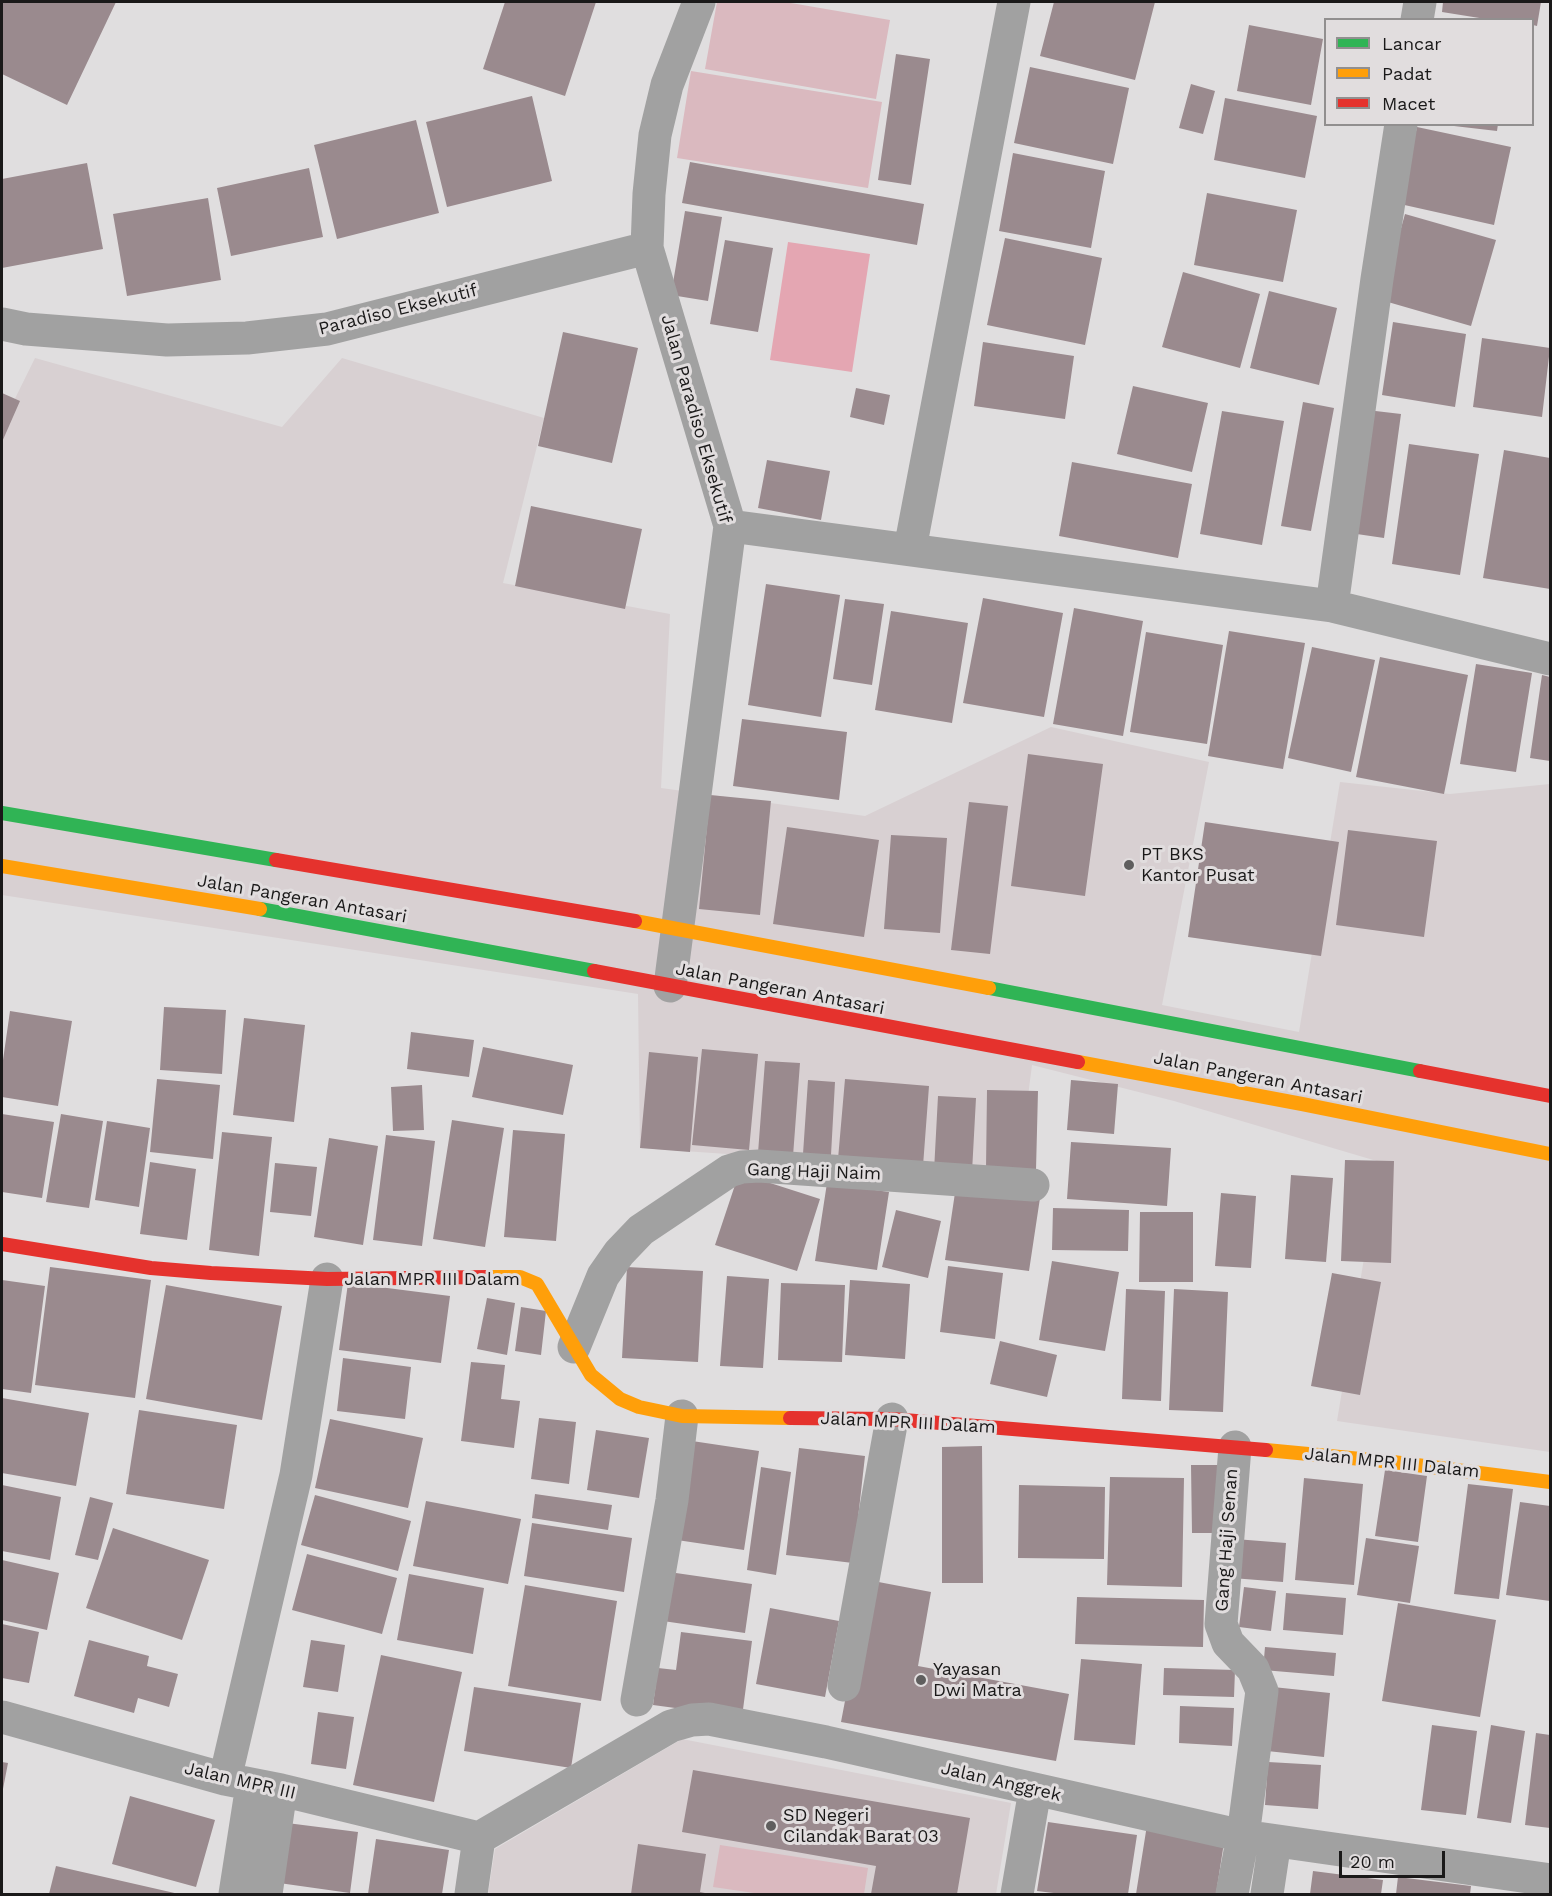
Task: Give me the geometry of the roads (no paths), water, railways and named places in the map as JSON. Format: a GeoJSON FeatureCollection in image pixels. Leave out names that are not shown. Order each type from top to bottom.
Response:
{"type":"FeatureCollection","features":[{"type":"Feature","properties":{"kind":"main road","name":"Jalan Pangeran Antasari"},"geometry":{"type":"LineString","coordinates":[[2,813],[677,928],[1551,1096]]}},
{"type":"Feature","properties":{"kind":"main road","name":"Jalan Pangeran Antasari"},"geometry":{"type":"LineString","coordinates":[[2,866],[464,946],[670,987],[1302,1104],[1551,1154]]}},
{"type":"Feature","properties":{"kind":"main road","name":"Jalan MPR III Dalam"},"geometry":{"type":"LineString","coordinates":[[2,1244],[151,1268],[327,1279],[520,1277],[537,1284],[591,1375],[620,1399],[639,1407],[682,1416],[892,1419],[1235,1446],[1392,1462],[1551,1482]]}},
{"type":"Feature","properties":{"kind":"street","name":"Jalan Paradiso Eksekutif"},"geometry":{"type":"LineString","coordinates":[[670,987],[730,526],[647,248],[649,194],[655,135],[667,85],[699,2]]}},
{"type":"Feature","properties":{"kind":"street"},"geometry":{"type":"LineString","coordinates":[[910,549],[1014,2]]}},
{"type":"Feature","properties":{"kind":"street"},"geometry":{"type":"LineString","coordinates":[[1417,18],[1420,2]]}},
{"type":"Feature","properties":{"kind":"street"},"geometry":{"type":"LineString","coordinates":[[1332,606],[1401,126]]}},
{"type":"Feature","properties":{"kind":"street","name":"Paradiso Eksekutif"},"geometry":{"type":"LineString","coordinates":[[2,324],[26,329],[167,340],[248,338],[316,331],[647,248]]}},
{"type":"Feature","properties":{"kind":"street"},"geometry":{"type":"LineString","coordinates":[[730,526],[1332,606],[1551,659]]}},
{"type":"Feature","properties":{"kind":"street","name":"Gang Haji Naim"},"geometry":{"type":"LineString","coordinates":[[574,1347],[603,1276],[619,1252],[641,1230],[729,1172],[742,1167],[759,1166],[1033,1185]]}},
{"type":"Feature","properties":{"kind":"street","name":"Jalan MPR III Dalam"},"geometry":{"type":"LineString","coordinates":[[252,1785],[294,1484],[327,1279]]}},
{"type":"Feature","properties":{"kind":"street"},"geometry":{"type":"LineString","coordinates":[[637,1700],[672,1500],[682,1416]]}},
{"type":"Feature","properties":{"kind":"street"},"geometry":{"type":"LineString","coordinates":[[844,1685],[892,1419]]}},
{"type":"Feature","properties":{"kind":"street","name":"Gang Haji Senan"},"geometry":{"type":"LineString","coordinates":[[1232,1894],[1243,1836],[1262,1691],[1253,1669],[1228,1642],[1221,1624],[1235,1446]]}},
{"type":"Feature","properties":{"kind":"street","name":"Jalan MPR III"},"geometry":{"type":"LineString","coordinates":[[2,1717],[252,1785],[479,1838]]}},
{"type":"Feature","properties":{"kind":"street","name":"Jalan Anggrek"},"geometry":{"type":"LineString","coordinates":[[479,1838],[671,1726],[692,1720],[709,1719],[826,1742],[1243,1836],[1534,1884]]}},
{"type":"Feature","properties":{"kind":"street"},"geometry":{"type":"LineString","coordinates":[[235,1894],[252,1785]]}},
{"type":"Feature","properties":{"kind":"street"},"geometry":{"type":"LineString","coordinates":[[252,1785],[266,1894]]}},
{"type":"Feature","properties":{"kind":"street"},"geometry":{"type":"LineString","coordinates":[[1017,1894],[1035,1790]]}},
{"type":"Feature","properties":{"kind":"street"},"geometry":{"type":"LineString","coordinates":[[471,1894],[479,1838]]}},
{"type":"Feature","properties":{"kind":"street"},"geometry":{"type":"LineString","coordinates":[[1267,1894],[1275,1841]]}},
{"type":"Feature","properties":{"kind":"place","name":"PT BKS Kantor Pusat"},"geometry":{"type":"Point","coordinates":[1129,865]}},
{"type":"Feature","properties":{"kind":"place","name":"Yayasan Dwi Matra"},"geometry":{"type":"Point","coordinates":[921,1680]}},
{"type":"Feature","properties":{"kind":"place","name":"SD Negeri Cilandak Barat 03"},"geometry":{"type":"Point","coordinates":[771,1826]}}]}
